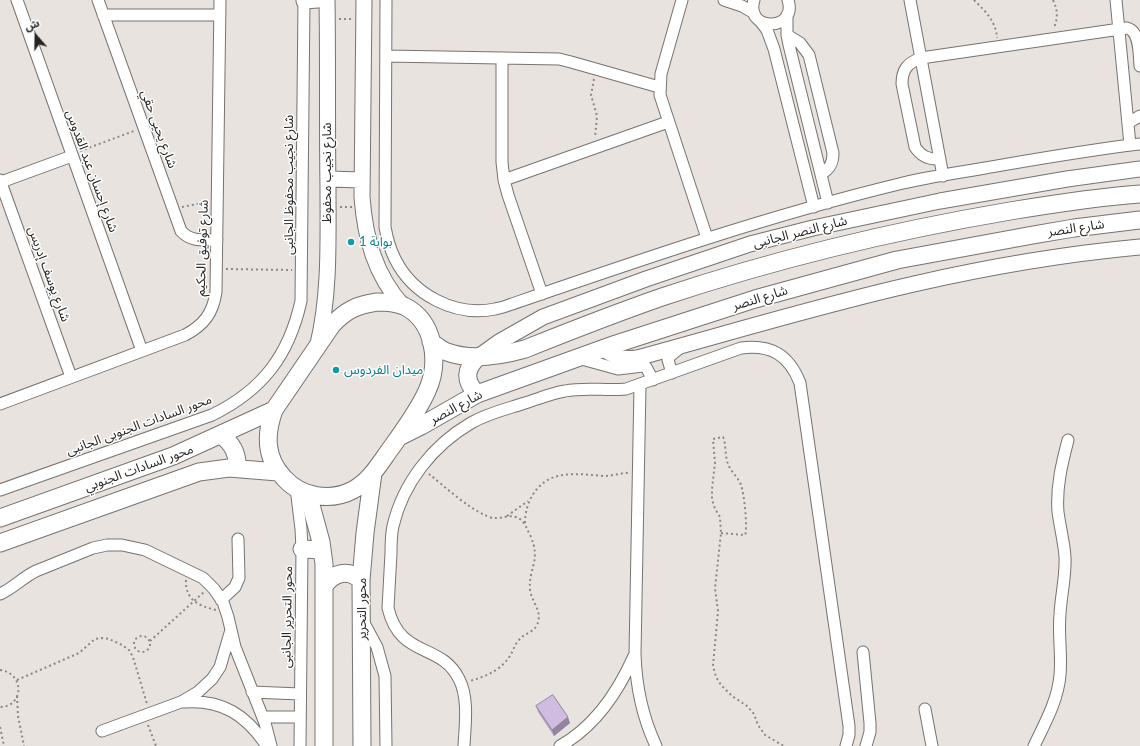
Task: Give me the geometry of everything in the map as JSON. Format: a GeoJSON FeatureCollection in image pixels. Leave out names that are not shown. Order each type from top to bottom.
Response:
{"type":"FeatureCollection","features":[{"type":"Feature","properties":{"kind":"main road","name":"شارع النصر"},"geometry":{"type":"LineString","coordinates":[[431,342],[446,351],[458,355],[478,357],[525,349],[662,297],[777,262],[834,247],[988,215],[1084,200],[1140,194]]}},
{"type":"Feature","properties":{"kind":"main road","name":"شارع النصر"},"geometry":{"type":"LineString","coordinates":[[399,437],[477,394],[603,348],[755,299],[896,260],[1033,234],[1140,220]]}},
{"type":"Feature","properties":{"kind":"main road"},"geometry":{"type":"LineString","coordinates":[[364,303],[390,303],[403,306],[419,316],[427,329],[434,360],[432,375],[427,390],[415,413],[373,473],[364,483],[353,490],[341,495],[328,497],[302,491],[289,484],[278,472],[271,457],[268,441],[269,424],[274,410],[317,346],[341,315],[364,303]]}},
{"type":"Feature","properties":{"kind":"main road"},"geometry":{"type":"LineString","coordinates":[[477,394],[469,384],[468,371],[472,363],[478,357]]}},
{"type":"Feature","properties":{"kind":"main road","name":"محور السادات الجنوبي"},"geometry":{"type":"LineString","coordinates":[[0,518],[173,456],[274,410]]}},
{"type":"Feature","properties":{"kind":"main road"},"geometry":{"type":"LineString","coordinates":[[222,435],[233,447],[237,457],[237,468]]}},
{"type":"Feature","properties":{"kind":"main road","name":"محور السادات الجنوبي"},"geometry":{"type":"LineString","coordinates":[[0,543],[199,472],[218,468],[237,468],[278,472]]}},
{"type":"Feature","properties":{"kind":"main road","name":"محور التحرير"},"geometry":{"type":"LineString","coordinates":[[362,746],[361,580],[365,533],[373,473]]}},
{"type":"Feature","properties":{"kind":"main road"},"geometry":{"type":"LineString","coordinates":[[302,491],[322,550],[324,564],[324,746]]}},
{"type":"Feature","properties":{"kind":"main road"},"geometry":{"type":"LineString","coordinates":[[302,549],[322,550]]}},
{"type":"Feature","properties":{"kind":"main road"},"geometry":{"type":"LineString","coordinates":[[324,586],[334,575],[341,573],[356,575],[361,580]]}},
{"type":"Feature","properties":{"kind":"street","name":"شارع إحسان عبد القدوس"},"geometry":{"type":"LineString","coordinates":[[17,0],[142,351]]}},
{"type":"Feature","properties":{"kind":"street","name":"شارع يحيى حقي"},"geometry":{"type":"LineString","coordinates":[[98,0],[181,231],[191,239],[217,240]]}},
{"type":"Feature","properties":{"kind":"street","name":"شارع توفيق الحكيم"},"geometry":{"type":"LineString","coordinates":[[0,403],[185,335],[204,323],[210,313],[216,292],[217,269],[220,0]]}},
{"type":"Feature","properties":{"kind":"street"},"geometry":{"type":"LineString","coordinates":[[304,0],[318,0]]}},
{"type":"Feature","properties":{"kind":"street","name":"شارع نجيب محفوظ الجانبى"},"geometry":{"type":"LineString","coordinates":[[275,365],[292,334],[298,318],[301,301],[304,0]]}},
{"type":"Feature","properties":{"kind":"street","name":"شارع نجيب محفوظ"},"geometry":{"type":"LineString","coordinates":[[317,346],[322,328],[324,306],[328,207],[327,0]]}},
{"type":"Feature","properties":{"kind":"street"},"geometry":{"type":"LineString","coordinates":[[386,0],[385,227],[389,244],[404,274],[415,286],[429,297],[450,306],[478,311],[495,309],[707,238],[900,184],[1037,159],[1135,144],[1128,123],[1116,0]]}},
{"type":"Feature","properties":{"kind":"street"},"geometry":{"type":"LineString","coordinates":[[682,0],[659,86],[662,104],[707,238]]}},
{"type":"Feature","properties":{"kind":"street"},"geometry":{"type":"LineString","coordinates":[[724,0],[742,6],[758,18],[773,24],[783,20],[789,6]]}},
{"type":"Feature","properties":{"kind":"street"},"geometry":{"type":"LineString","coordinates":[[754,0],[753,8],[767,30],[774,49],[814,207]]}},
{"type":"Feature","properties":{"kind":"street"},"geometry":{"type":"LineString","coordinates":[[910,0],[943,176]]}},
{"type":"Feature","properties":{"kind":"street"},"geometry":{"type":"LineString","coordinates":[[364,1],[363,208],[368,240],[374,259],[393,295],[403,306]]}},
{"type":"Feature","properties":{"kind":"street"},"geometry":{"type":"LineString","coordinates":[[789,6],[787,35],[828,203]]}},
{"type":"Feature","properties":{"kind":"street"},"geometry":{"type":"LineString","coordinates":[[104,15],[220,15]]}},
{"type":"Feature","properties":{"kind":"street"},"geometry":{"type":"LineString","coordinates":[[940,159],[932,160],[925,157],[919,153],[915,146],[902,84],[902,75],[906,67],[912,61],[921,58],[1119,29],[1131,29],[1137,35],[1140,66]]}},
{"type":"Feature","properties":{"kind":"street"},"geometry":{"type":"LineString","coordinates":[[787,35],[800,43],[809,55],[833,159],[831,166],[827,171],[821,174]]}},
{"type":"Feature","properties":{"kind":"street"},"geometry":{"type":"LineString","coordinates":[[386,56],[559,60],[659,86]]}},
{"type":"Feature","properties":{"kind":"street"},"geometry":{"type":"LineString","coordinates":[[502,58],[502,162],[504,180],[508,196],[542,294]]}},
{"type":"Feature","properties":{"kind":"street"},"geometry":{"type":"LineString","coordinates":[[1128,123],[1140,116]]}},
{"type":"Feature","properties":{"kind":"street"},"geometry":{"type":"LineString","coordinates":[[504,180],[668,122]]}},
{"type":"Feature","properties":{"kind":"street"},"geometry":{"type":"LineString","coordinates":[[799,149],[814,145]]}},
{"type":"Feature","properties":{"kind":"street"},"geometry":{"type":"LineString","coordinates":[[0,181],[72,155]]}},
{"type":"Feature","properties":{"kind":"street","name":"شارع النصر الجانبى"},"geometry":{"type":"LineString","coordinates":[[478,357],[505,338],[543,316],[750,244],[813,228],[940,201],[1053,181],[1140,170]]}},
{"type":"Feature","properties":{"kind":"street"},"geometry":{"type":"LineString","coordinates":[[328,179],[362,180]]}},
{"type":"Feature","properties":{"kind":"street","name":"شارع يوسف إدريس"},"geometry":{"type":"LineString","coordinates":[[0,181],[71,377]]}},
{"type":"Feature","properties":{"kind":"street"},"geometry":{"type":"LineString","coordinates":[[603,348],[615,357],[630,359],[683,346],[824,306],[964,273],[1045,259],[1140,247]]}},
{"type":"Feature","properties":{"kind":"street"},"geometry":{"type":"LineString","coordinates":[[672,374],[668,360],[670,356],[683,346]]}},
{"type":"Feature","properties":{"kind":"street"},"geometry":{"type":"LineString","coordinates":[[464,746],[465,705],[464,692],[459,679],[452,668],[442,659],[405,640],[391,620],[388,608],[392,528],[408,486],[420,468],[435,450],[452,435],[471,423],[492,413],[566,391],[581,389],[613,391],[626,389],[672,374],[741,348],[754,346],[766,348],[778,353],[788,361],[800,382],[849,726],[849,735],[846,746]]}},
{"type":"Feature","properties":{"kind":"street"},"geometry":{"type":"LineString","coordinates":[[578,358],[618,369],[643,366],[646,367],[653,380]]}},
{"type":"Feature","properties":{"kind":"street","name":"محور السادات الجنوبى الجانبى"},"geometry":{"type":"LineString","coordinates":[[0,490],[212,415],[240,399],[265,378],[275,365]]}},
{"type":"Feature","properties":{"kind":"street"},"geometry":{"type":"LineString","coordinates":[[640,385],[635,654],[636,677],[639,701],[646,723],[656,746]]}},
{"type":"Feature","properties":{"kind":"street"},"geometry":{"type":"LineString","coordinates":[[1034,746],[1052,709],[1060,675],[1060,614],[1065,568],[1058,510],[1061,467],[1068,440]]}},
{"type":"Feature","properties":{"kind":"street","name":"محور التحرير الجانبى"},"geometry":{"type":"LineString","coordinates":[[300,746],[302,491]]}},
{"type":"Feature","properties":{"kind":"street"},"geometry":{"type":"LineString","coordinates":[[221,600],[235,587],[239,578],[238,539]]}},
{"type":"Feature","properties":{"kind":"street"},"geometry":{"type":"LineString","coordinates":[[0,594],[16,585],[21,579],[36,571],[93,548],[107,545],[122,545],[145,550],[203,578],[221,600],[227,612],[231,632],[241,664],[260,712],[271,746]]}},
{"type":"Feature","properties":{"kind":"street"},"geometry":{"type":"LineString","coordinates":[[362,621],[377,647],[385,676],[386,746]]}},
{"type":"Feature","properties":{"kind":"street"},"geometry":{"type":"LineString","coordinates":[[102,731],[182,702],[198,692],[212,678],[220,667],[231,632]]}},
{"type":"Feature","properties":{"kind":"street"},"geometry":{"type":"LineString","coordinates":[[863,652],[870,723],[870,732],[866,746]]}},
{"type":"Feature","properties":{"kind":"street"},"geometry":{"type":"LineString","coordinates":[[560,746],[584,729],[600,713],[614,695],[635,654]]}},
{"type":"Feature","properties":{"kind":"street"},"geometry":{"type":"LineString","coordinates":[[220,667],[227,663],[241,664]]}},
{"type":"Feature","properties":{"kind":"street"},"geometry":{"type":"LineString","coordinates":[[212,678],[209,687],[210,696],[215,703]]}},
{"type":"Feature","properties":{"kind":"street"},"geometry":{"type":"LineString","coordinates":[[252,692],[300,694]]}},
{"type":"Feature","properties":{"kind":"street"},"geometry":{"type":"LineString","coordinates":[[182,702],[198,701],[215,703],[242,717],[257,732],[266,746]]}},
{"type":"Feature","properties":{"kind":"street"},"geometry":{"type":"LineString","coordinates":[[925,709],[932,746]]}},
{"type":"Feature","properties":{"kind":"street"},"geometry":{"type":"LineString","coordinates":[[242,717],[247,718],[260,712],[300,717]]}},
{"type":"Feature","properties":{"kind":"path"},"geometry":{"type":"LineString","coordinates":[[974,0],[988,14],[994,23],[998,47]]}},
{"type":"Feature","properties":{"kind":"path"},"geometry":{"type":"LineString","coordinates":[[1051,39],[1058,16],[1058,11],[1053,0]]}},
{"type":"Feature","properties":{"kind":"path"},"geometry":{"type":"LineString","coordinates":[[327,19],[364,19]]}},
{"type":"Feature","properties":{"kind":"path"},"geometry":{"type":"LineString","coordinates":[[596,69],[591,95],[597,116],[594,134],[597,147]]}},
{"type":"Feature","properties":{"kind":"path"},"geometry":{"type":"LineString","coordinates":[[72,155],[144,127]]}},
{"type":"Feature","properties":{"kind":"path"},"geometry":{"type":"LineString","coordinates":[[172,208],[218,199]]}},
{"type":"Feature","properties":{"kind":"path"},"geometry":{"type":"LineString","coordinates":[[328,207],[363,208]]}},
{"type":"Feature","properties":{"kind":"path"},"geometry":{"type":"LineString","coordinates":[[217,269],[302,270]]}},
{"type":"Feature","properties":{"kind":"path"},"geometry":{"type":"LineString","coordinates":[[722,533],[745,535],[747,532],[742,486],[728,464],[725,455],[723,437],[714,439],[715,463],[712,499],[715,509],[720,517],[722,533],[716,588],[718,611],[713,666],[716,677],[725,690],[747,706],[754,714],[758,725],[765,735],[784,746]]}},
{"type":"Feature","properties":{"kind":"path"},"geometry":{"type":"LineString","coordinates":[[420,468],[478,512],[494,518],[513,516],[520,519],[525,524],[534,543],[536,556],[530,584],[533,600],[538,608],[539,616],[537,625],[531,632],[524,635],[519,640],[509,657],[491,674],[461,684]]}},
{"type":"Feature","properties":{"kind":"path"},"geometry":{"type":"LineString","coordinates":[[525,524],[525,515],[529,500],[537,488],[553,477],[563,475],[606,476],[621,473],[638,473]]}},
{"type":"Feature","properties":{"kind":"path"},"geometry":{"type":"LineString","coordinates":[[506,516],[529,500]]}},
{"type":"Feature","properties":{"kind":"path"},"geometry":{"type":"LineString","coordinates":[[187,571],[187,590],[194,601],[200,606],[227,612]]}},
{"type":"Feature","properties":{"kind":"path"},"geometry":{"type":"LineString","coordinates":[[150,641],[144,636],[140,636],[134,640],[134,647],[139,652],[146,651],[150,645],[150,641],[210,586]]}},
{"type":"Feature","properties":{"kind":"path"},"geometry":{"type":"LineString","coordinates":[[17,680],[79,653],[94,639],[109,639],[122,645],[133,657],[156,746]]}},
{"type":"Feature","properties":{"kind":"path"},"geometry":{"type":"LineString","coordinates":[[128,650],[134,647]]}},
{"type":"Feature","properties":{"kind":"path"},"geometry":{"type":"LineString","coordinates":[[0,670],[9,673],[17,680],[18,716],[24,746]]}},
{"type":"Feature","properties":{"kind":"path"},"geometry":{"type":"LineString","coordinates":[[0,708],[9,705],[17,696]]}},
{"type":"Feature","properties":{"kind":"path"},"geometry":{"type":"LineString","coordinates":[[0,727],[4,746]]}},
{"type":"Feature","properties":{"kind":"building"},"geometry":{"type":"Polygon","coordinates":[[[553,695],[568,717],[552,730],[536,706],[553,695]]]}},
{"type":"Feature","properties":{"kind":"place","name":"بوابة 1"},"geometry":{"type":"Point","coordinates":[351,242]}},
{"type":"Feature","properties":{"kind":"place","name":"ميدان الفردوس"},"geometry":{"type":"Point","coordinates":[336,370]}}]}
